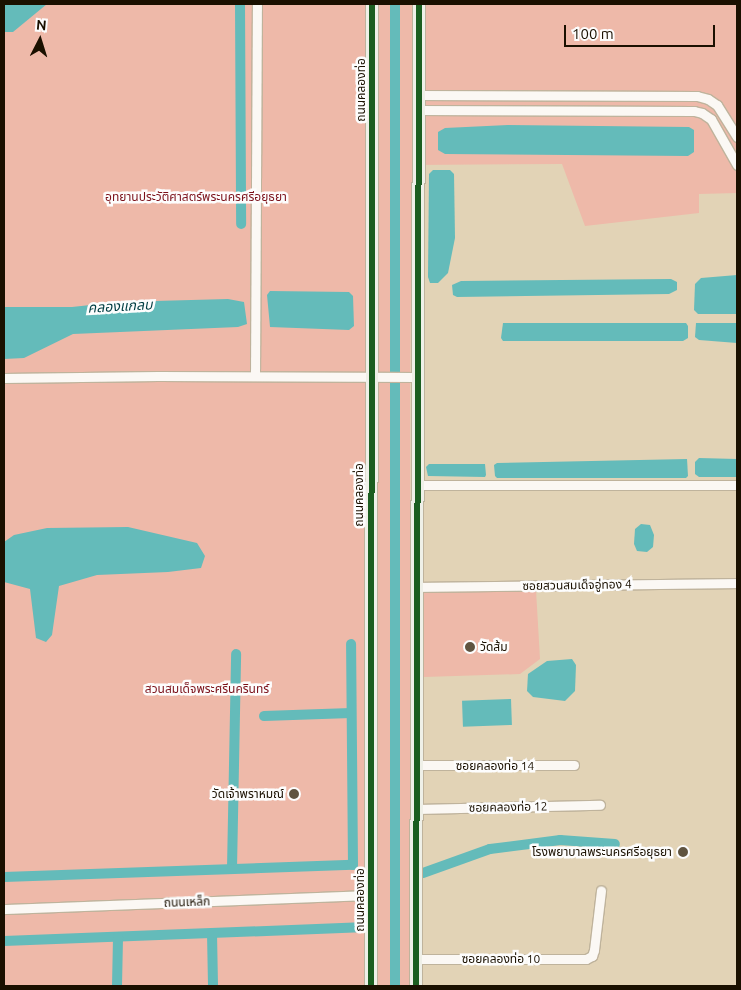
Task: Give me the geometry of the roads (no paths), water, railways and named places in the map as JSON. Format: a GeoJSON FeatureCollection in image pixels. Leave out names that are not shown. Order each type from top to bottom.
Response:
{"type":"FeatureCollection","features":[{"type":"Feature","properties":{"kind":"street"},"geometry":{"type":"LineString","coordinates":[[255,376],[257,4]]}},
{"type":"Feature","properties":{"kind":"street","name":"ถนนคลองท่อ"},"geometry":{"type":"LineString","coordinates":[[371,986],[376,377],[372,4]]}},
{"type":"Feature","properties":{"kind":"street"},"geometry":{"type":"LineString","coordinates":[[416,986],[418,486],[412,377],[419,4]]}},
{"type":"Feature","properties":{"kind":"street"},"geometry":{"type":"LineString","coordinates":[[418,95],[697,96],[708,99],[718,105],[737,136]]}},
{"type":"Feature","properties":{"kind":"street"},"geometry":{"type":"LineString","coordinates":[[418,110],[694,111],[702,113],[711,119],[737,165]]}},
{"type":"Feature","properties":{"kind":"street"},"geometry":{"type":"LineString","coordinates":[[4,378],[412,377]]}},
{"type":"Feature","properties":{"kind":"street"},"geometry":{"type":"LineString","coordinates":[[418,486],[737,485]]}},
{"type":"Feature","properties":{"kind":"street","name":"ซอยสวนสมเด็จอู่ทอง 4"},"geometry":{"type":"LineString","coordinates":[[417,586],[737,583]]}},
{"type":"Feature","properties":{"kind":"street","name":"ซอยคลองท่อ 14"},"geometry":{"type":"LineString","coordinates":[[417,765],[574,765]]}},
{"type":"Feature","properties":{"kind":"street","name":"ซอยคลองท่อ 12"},"geometry":{"type":"LineString","coordinates":[[417,809],[600,805]]}},
{"type":"Feature","properties":{"kind":"street","name":"ซอยคลองท่อ 10"},"geometry":{"type":"LineString","coordinates":[[416,959],[586,959],[592,956],[594,950],[601,890]]}},
{"type":"Feature","properties":{"kind":"street","name":"ถนนเหล็ก"},"geometry":{"type":"LineString","coordinates":[[4,909],[371,895]]}},
{"type":"Feature","properties":{"kind":"water"},"geometry":{"type":"Polygon","coordinates":[[[4,4],[47,4],[13,32],[4,32],[4,4]]]}},
{"type":"Feature","properties":{"kind":"water"},"geometry":{"type":"Polygon","coordinates":[[[508,125],[689,127],[694,130],[694,152],[688,156],[445,154],[438,150],[438,132],[445,128],[508,125]]]}},
{"type":"Feature","properties":{"kind":"water"},"geometry":{"type":"Polygon","coordinates":[[[433,170],[450,170],[454,174],[455,238],[448,273],[438,283],[430,283],[428,277],[429,174],[433,170]]]}},
{"type":"Feature","properties":{"kind":"water"},"geometry":{"type":"Polygon","coordinates":[[[737,275],[737,314],[698,314],[694,310],[695,284],[701,278],[737,275]]]}},
{"type":"Feature","properties":{"kind":"water"},"geometry":{"type":"Polygon","coordinates":[[[671,279],[677,282],[677,290],[669,294],[457,297],[453,295],[452,285],[461,281],[671,279]]]}},
{"type":"Feature","properties":{"kind":"water"},"geometry":{"type":"Polygon","coordinates":[[[270,291],[349,292],[353,296],[354,326],[349,330],[270,327],[267,295],[270,291]]]}},
{"type":"Feature","properties":{"kind":"water","name":"คลองแกลบ"},"geometry":{"type":"Polygon","coordinates":[[[228,299],[244,302],[247,324],[238,327],[73,334],[24,358],[4,359],[4,307],[72,307],[118,302],[228,299]]]}},
{"type":"Feature","properties":{"kind":"water"},"geometry":{"type":"Polygon","coordinates":[[[503,323],[686,323],[688,326],[688,338],[683,341],[503,341],[501,338],[503,323]]]}},
{"type":"Feature","properties":{"kind":"water"},"geometry":{"type":"Polygon","coordinates":[[[696,323],[737,323],[737,343],[699,340],[695,337],[696,323]]]}},
{"type":"Feature","properties":{"kind":"water"},"geometry":{"type":"Polygon","coordinates":[[[699,458],[737,459],[737,477],[699,477],[695,474],[695,462],[699,458]]]}},
{"type":"Feature","properties":{"kind":"water"},"geometry":{"type":"Polygon","coordinates":[[[687,459],[688,476],[686,478],[497,478],[494,465],[497,463],[687,459]]]}},
{"type":"Feature","properties":{"kind":"water"},"geometry":{"type":"Polygon","coordinates":[[[429,464],[485,464],[486,475],[485,477],[428,476],[426,467],[429,464]]]}},
{"type":"Feature","properties":{"kind":"water"},"geometry":{"type":"Polygon","coordinates":[[[641,524],[650,525],[654,535],[653,547],[647,552],[637,551],[634,544],[635,529],[641,524]]]}},
{"type":"Feature","properties":{"kind":"water"},"geometry":{"type":"Polygon","coordinates":[[[128,527],[197,543],[205,556],[201,568],[168,572],[97,575],[59,586],[52,635],[46,642],[36,638],[30,589],[4,582],[4,542],[14,535],[47,528],[128,527]]]}},
{"type":"Feature","properties":{"kind":"water"},"geometry":{"type":"Polygon","coordinates":[[[572,659],[576,665],[575,691],[565,701],[533,697],[527,691],[528,674],[547,661],[572,659]]]}},
{"type":"Feature","properties":{"kind":"water"},"geometry":{"type":"Polygon","coordinates":[[[511,699],[512,725],[463,727],[462,701],[511,699]]]}},
{"type":"Feature","properties":{"kind":"waterway"},"geometry":{"type":"LineString","coordinates":[[240,4],[241,224]]}},
{"type":"Feature","properties":{"kind":"waterway"},"geometry":{"type":"LineString","coordinates":[[395,4],[395,986]]}},
{"type":"Feature","properties":{"kind":"waterway"},"geometry":{"type":"LineString","coordinates":[[4,877],[353,865],[351,644]]}},
{"type":"Feature","properties":{"kind":"waterway"},"geometry":{"type":"LineString","coordinates":[[232,869],[236,654]]}},
{"type":"Feature","properties":{"kind":"waterway"},"geometry":{"type":"LineString","coordinates":[[264,716],[351,713]]}},
{"type":"Feature","properties":{"kind":"waterway"},"geometry":{"type":"LineString","coordinates":[[423,873],[490,849],[560,840],[615,844]]}},
{"type":"Feature","properties":{"kind":"waterway"},"geometry":{"type":"LineString","coordinates":[[4,941],[367,927]]}},
{"type":"Feature","properties":{"kind":"waterway"},"geometry":{"type":"LineString","coordinates":[[212,933],[213,986]]}},
{"type":"Feature","properties":{"kind":"waterway"},"geometry":{"type":"LineString","coordinates":[[117,986],[118,937]]}},
{"type":"Feature","properties":{"kind":"place","name":"วัดส้ม"},"geometry":{"type":"Point","coordinates":[470,647]}},
{"type":"Feature","properties":{"kind":"place","name":"วัดเจ้าพราหมณ์"},"geometry":{"type":"Point","coordinates":[294,794]}},
{"type":"Feature","properties":{"kind":"place","name":"โรงพยาบาลพระนครศรีอยุธยา"},"geometry":{"type":"Point","coordinates":[683,852]}},
{"type":"Feature","properties":{"kind":"park label","name":"อุทยานประวัติศาสตร์พระนครศรีอยุธยา"},"geometry":{"type":"Point","coordinates":[196,197]}},
{"type":"Feature","properties":{"kind":"park label","name":"สวนสมเด็จพระศรีนครินทร์"},"geometry":{"type":"Point","coordinates":[207,689]}}]}
